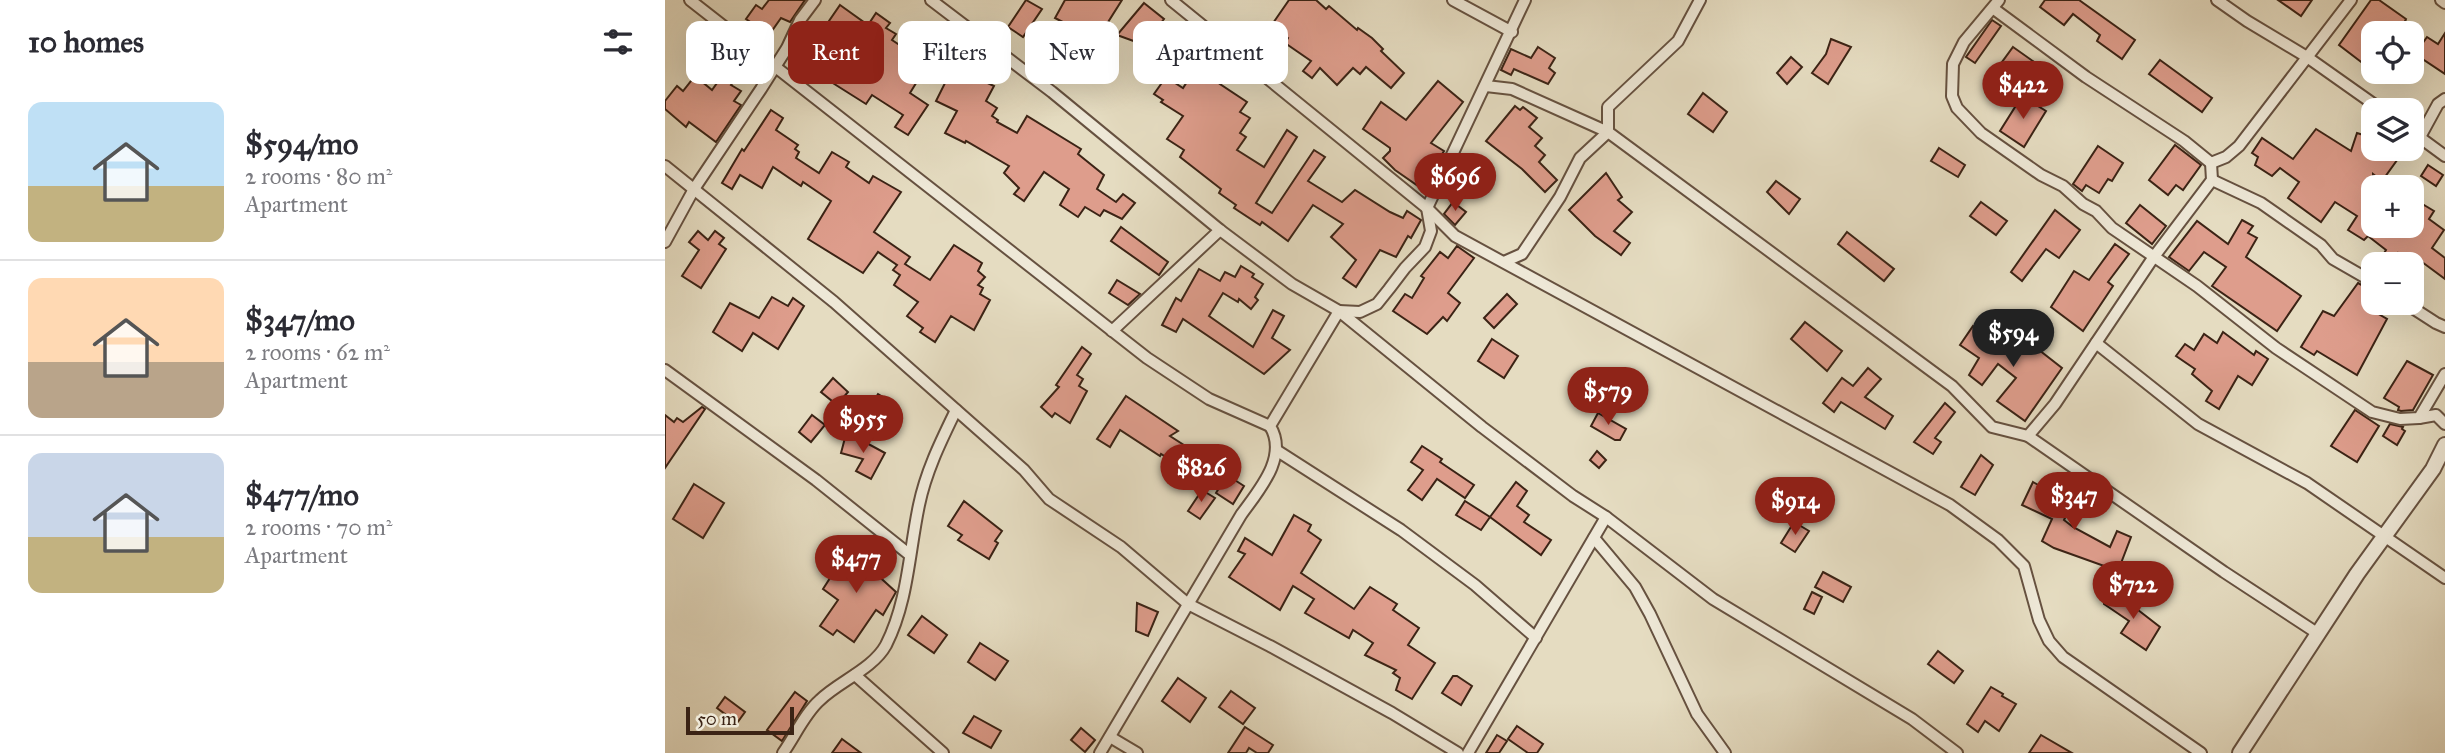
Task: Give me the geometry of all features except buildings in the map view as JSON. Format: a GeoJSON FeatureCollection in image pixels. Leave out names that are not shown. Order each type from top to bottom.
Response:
{"type":"FeatureCollection","features":[{"type":"Feature","properties":{"kind":"street"},"geometry":{"type":"LineString","coordinates":[[691,0],[1147,358],[1209,399],[1271,426],[1275,434],[1276,450],[1272,467],[1100,753]]}},
{"type":"Feature","properties":{"kind":"street"},"geometry":{"type":"LineString","coordinates":[[665,242],[694,189],[775,68],[800,20],[815,0]]}},
{"type":"Feature","properties":{"kind":"street"},"geometry":{"type":"LineString","coordinates":[[931,0],[1062,100],[1220,229],[1292,284],[1339,311],[1482,427],[1713,599],[1912,719],[1957,753]]}},
{"type":"Feature","properties":{"kind":"street"},"geometry":{"type":"LineString","coordinates":[[1171,0],[1185,4],[1427,208],[1455,236],[1950,505],[1998,540],[2024,566],[2039,621],[2049,641],[2063,657],[2201,753]]}},
{"type":"Feature","properties":{"kind":"street"},"geometry":{"type":"LineString","coordinates":[[1453,0],[1512,32]]}},
{"type":"Feature","properties":{"kind":"street"},"geometry":{"type":"LineString","coordinates":[[1339,311],[1360,312],[1377,304],[1425,247],[1431,231],[1427,208],[1525,0]]}},
{"type":"Feature","properties":{"kind":"street"},"geometry":{"type":"LineString","coordinates":[[1504,262],[1523,254],[1560,197],[1580,158],[1608,132],[1608,107],[1678,41],[1700,0]]}},
{"type":"Feature","properties":{"kind":"street"},"geometry":{"type":"LineString","coordinates":[[2217,0],[2307,57],[2365,98]]}},
{"type":"Feature","properties":{"kind":"street"},"geometry":{"type":"LineString","coordinates":[[2211,163],[2226,157],[2239,146],[2351,0]]}},
{"type":"Feature","properties":{"kind":"street"},"geometry":{"type":"LineString","coordinates":[[2028,436],[2055,404],[2153,258],[2212,180],[2211,163],[2184,141],[2086,77],[1997,5],[1964,42],[1953,64],[1952,96],[1957,108],[1981,133],[2041,175],[2063,186],[2083,204],[2097,211],[2112,228],[2153,258],[2197,286],[2276,348],[2372,412],[2400,419],[2436,415],[2445,424]]}},
{"type":"Feature","properties":{"kind":"street"},"geometry":{"type":"LineString","coordinates":[[1486,86],[1512,89],[1608,132],[1952,386],[1992,427],[2028,436],[2317,633]]}},
{"type":"Feature","properties":{"kind":"street"},"geometry":{"type":"LineString","coordinates":[[2424,123],[2445,99]]}},
{"type":"Feature","properties":{"kind":"street"},"geometry":{"type":"LineString","coordinates":[[2424,140],[2445,156]]}},
{"type":"Feature","properties":{"kind":"street"},"geometry":{"type":"LineString","coordinates":[[665,166],[834,302],[1024,470],[1049,499],[1121,547],[1188,604],[1331,679],[1458,753]]}},
{"type":"Feature","properties":{"kind":"street"},"geometry":{"type":"LineString","coordinates":[[2212,180],[2261,203],[2321,244],[2333,259],[2361,275]]}},
{"type":"Feature","properties":{"kind":"street"},"geometry":{"type":"LineString","coordinates":[[1112,331],[1220,229]]}},
{"type":"Feature","properties":{"kind":"street"},"geometry":{"type":"LineString","coordinates":[[1271,426],[1339,311]]}},
{"type":"Feature","properties":{"kind":"street"},"geometry":{"type":"LineString","coordinates":[[2424,315],[2445,327]]}},
{"type":"Feature","properties":{"kind":"street"},"geometry":{"type":"LineString","coordinates":[[2096,343],[2198,424],[2307,483],[2445,578]]}},
{"type":"Feature","properties":{"kind":"street"},"geometry":{"type":"LineString","coordinates":[[665,370],[816,480],[910,555]]}},
{"type":"Feature","properties":{"kind":"street"},"geometry":{"type":"LineString","coordinates":[[2419,418],[2445,374]]}},
{"type":"Feature","properties":{"kind":"street"},"geometry":{"type":"LineString","coordinates":[[783,753],[819,700],[855,675],[884,649],[904,596],[919,502],[931,461],[956,410]]}},
{"type":"Feature","properties":{"kind":"street"},"geometry":{"type":"LineString","coordinates":[[2240,753],[2317,633],[2433,469],[2445,445]]}},
{"type":"Feature","properties":{"kind":"street"},"geometry":{"type":"LineString","coordinates":[[1276,450],[1401,530],[1475,585],[1536,638]]}},
{"type":"Feature","properties":{"kind":"street"},"geometry":{"type":"LineString","coordinates":[[1468,753],[1606,517]]}},
{"type":"Feature","properties":{"kind":"street"},"geometry":{"type":"LineString","coordinates":[[1594,538],[1635,587],[1697,714],[1725,753]]}},
{"type":"Feature","properties":{"kind":"street"},"geometry":{"type":"LineString","coordinates":[[855,675],[943,753]]}},
{"type":"Feature","properties":{"kind":"street"},"geometry":{"type":"LineString","coordinates":[[1110,737],[1137,753]]}}]}
